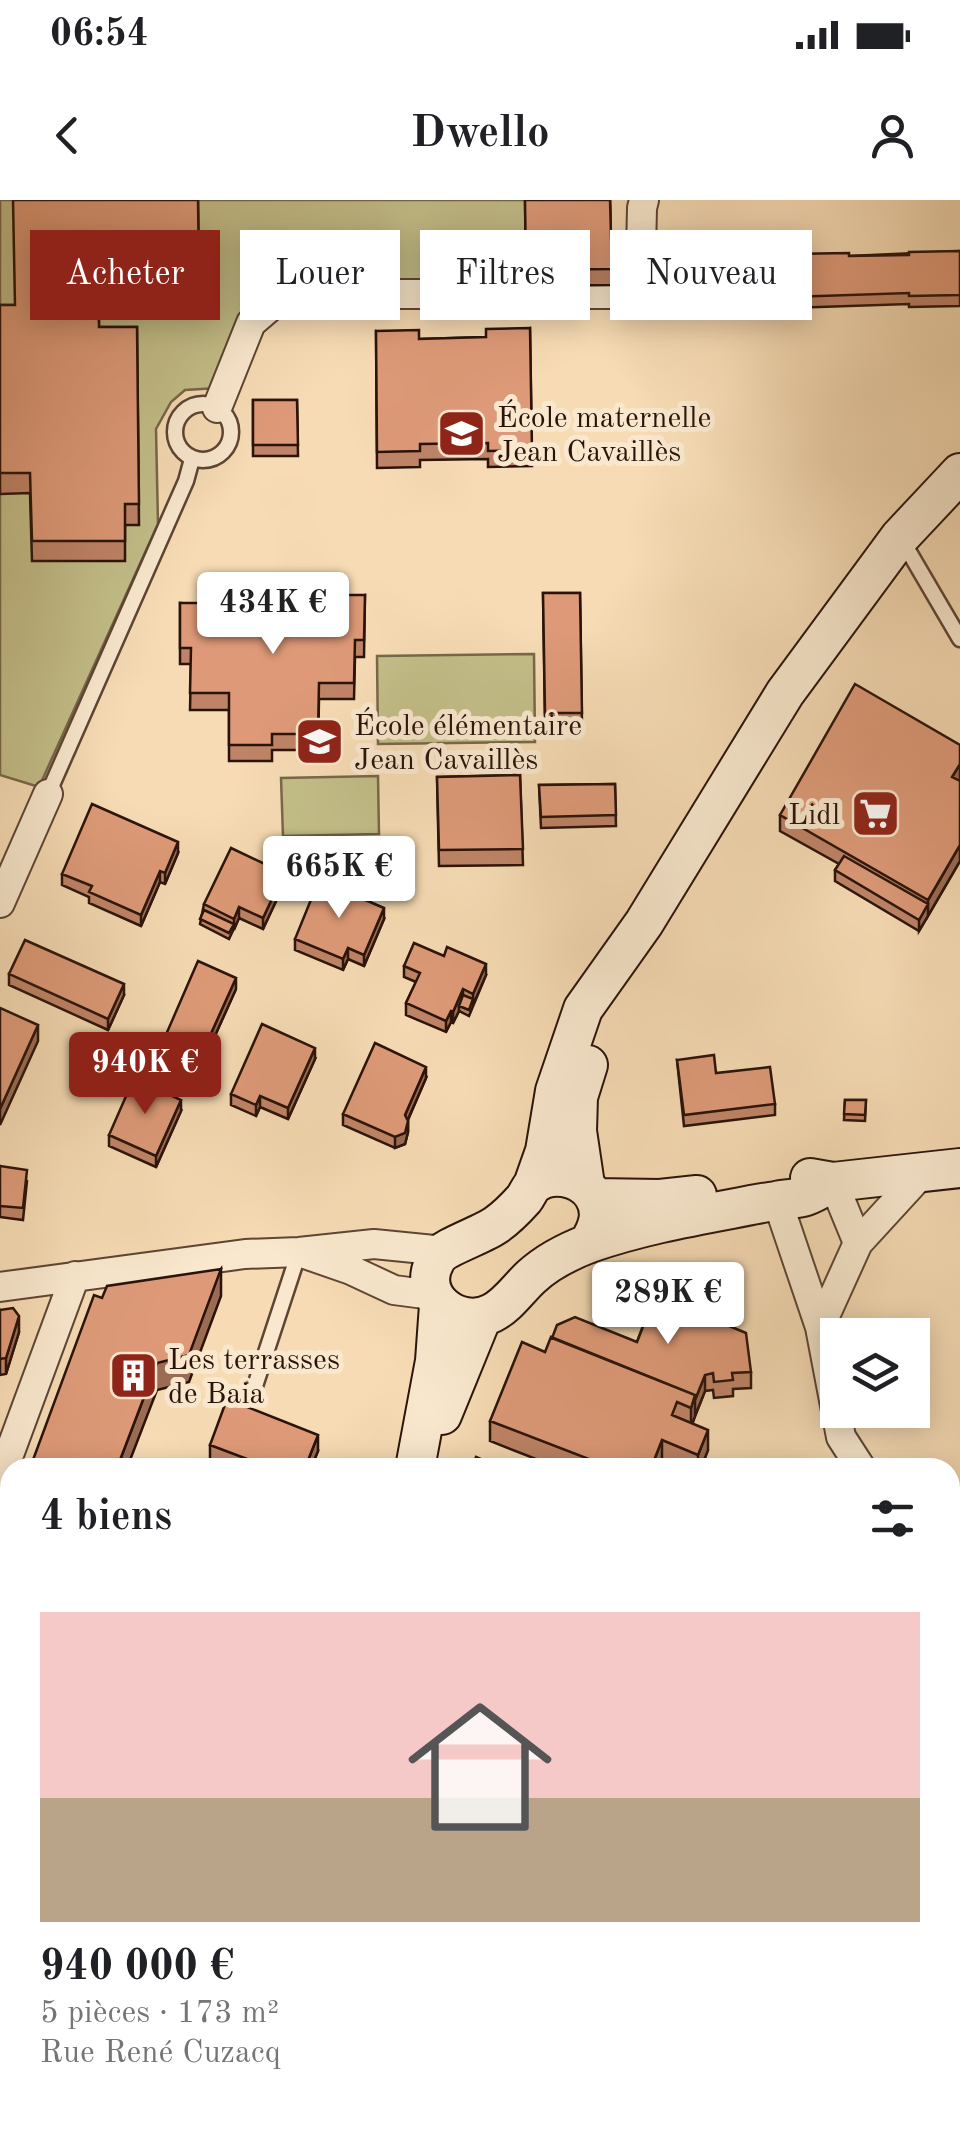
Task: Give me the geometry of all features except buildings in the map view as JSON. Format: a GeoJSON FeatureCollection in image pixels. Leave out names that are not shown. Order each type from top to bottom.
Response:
{"type":"FeatureCollection","features":[{"type":"Feature","properties":{"kind":"main road"},"geometry":{"type":"LineString","coordinates":[[418,1458],[435,1361],[436,1300],[430,1283],[436,1260],[444,1251],[495,1226],[534,1185],[555,1090],[583,1009],[644,923],[785,693],[900,537],[960,473]]}},
{"type":"Feature","properties":{"kind":"main road"},"geometry":{"type":"LineString","coordinates":[[588,1244],[600,1218],[577,1131],[578,1096],[644,923]]}},
{"type":"Feature","properties":{"kind":"main road"},"geometry":{"type":"LineString","coordinates":[[534,1185],[562,1177],[575,1179],[590,1191],[685,1198],[802,1176],[833,1182],[942,1170]]}},
{"type":"Feature","properties":{"kind":"main road"},"geometry":{"type":"LineString","coordinates":[[436,1300],[452,1313],[482,1317],[494,1312],[550,1263],[588,1244],[664,1221],[804,1197],[833,1182]]}},
{"type":"Feature","properties":{"kind":"main road"},"geometry":{"type":"LineString","coordinates":[[421,1458],[452,1394],[482,1317]]}},
{"type":"Feature","properties":{"kind":"street"},"geometry":{"type":"LineString","coordinates":[[217,408],[251,322],[286,294],[640,294],[644,200]]}},
{"type":"Feature","properties":{"kind":"street"},"geometry":{"type":"LineString","coordinates":[[0,903],[48,794]]}},
{"type":"Feature","properties":{"kind":"street"},"geometry":{"type":"LineString","coordinates":[[824,1318],[858,1243],[942,1170]]}},
{"type":"Feature","properties":{"kind":"street"},"geometry":{"type":"LineString","coordinates":[[833,1182],[858,1243]]}},
{"type":"Feature","properties":{"kind":"street"},"geometry":{"type":"LineString","coordinates":[[776,1200],[820,1327]]}},
{"type":"Feature","properties":{"kind":"street"},"geometry":{"type":"LineString","coordinates":[[0,1287],[245,1254],[374,1244],[444,1251]]}},
{"type":"Feature","properties":{"kind":"street"},"geometry":{"type":"LineString","coordinates":[[299,1252],[394,1290],[436,1300]]}},
{"type":"Feature","properties":{"kind":"street"},"geometry":{"type":"LineString","coordinates":[[8,1458],[74,1276]]}},
{"type":"Feature","properties":{"kind":"street"},"geometry":{"type":"LineString","coordinates":[[840,1428],[855,1458]]}},
{"type":"Feature","properties":{"kind":"lane"},"geometry":{"type":"LineString","coordinates":[[208,404],[217,408],[228,419],[227,446],[215,458],[192,459],[177,445],[177,421],[190,407],[208,404]]}},
{"type":"Feature","properties":{"kind":"lane"},"geometry":{"type":"LineString","coordinates":[[48,794],[192,459]]}},
{"type":"Feature","properties":{"kind":"lane"},"geometry":{"type":"LineString","coordinates":[[900,537],[960,638]]}},
{"type":"Feature","properties":{"kind":"lane"},"geometry":{"type":"LineString","coordinates":[[255,1386],[299,1252]]}},
{"type":"Feature","properties":{"kind":"shaded area"},"geometry":{"type":"Polygon","coordinates":[[[0,200],[610,200],[610,285],[590,285],[590,230],[420,230],[420,288],[400,288],[400,230],[240,230],[240,320],[267,320],[218,388],[185,390],[171,402],[156,429],[158,524],[39,787],[0,775],[0,200]]]}},
{"type":"Feature","properties":{"kind":"shaded area"},"geometry":{"type":"Polygon","coordinates":[[[534,654],[535,742],[378,744],[377,656],[534,654]]]}},
{"type":"Feature","properties":{"kind":"shaded area"},"geometry":{"type":"Polygon","coordinates":[[[378,776],[379,834],[283,836],[281,778],[378,776]]]}},
{"type":"Feature","properties":{"kind":"place","name":"École maternelle Jean Cavaillès"},"geometry":{"type":"Point","coordinates":[462,434]}},
{"type":"Feature","properties":{"kind":"place","name":"École élémentaire Jean Cavaillès"},"geometry":{"type":"Point","coordinates":[319,742]}},
{"type":"Feature","properties":{"kind":"place","name":"Lidl"},"geometry":{"type":"Point","coordinates":[875,814]}},
{"type":"Feature","properties":{"kind":"place","name":"Les terrasses de Baia"},"geometry":{"type":"Point","coordinates":[133,1376]}}]}
